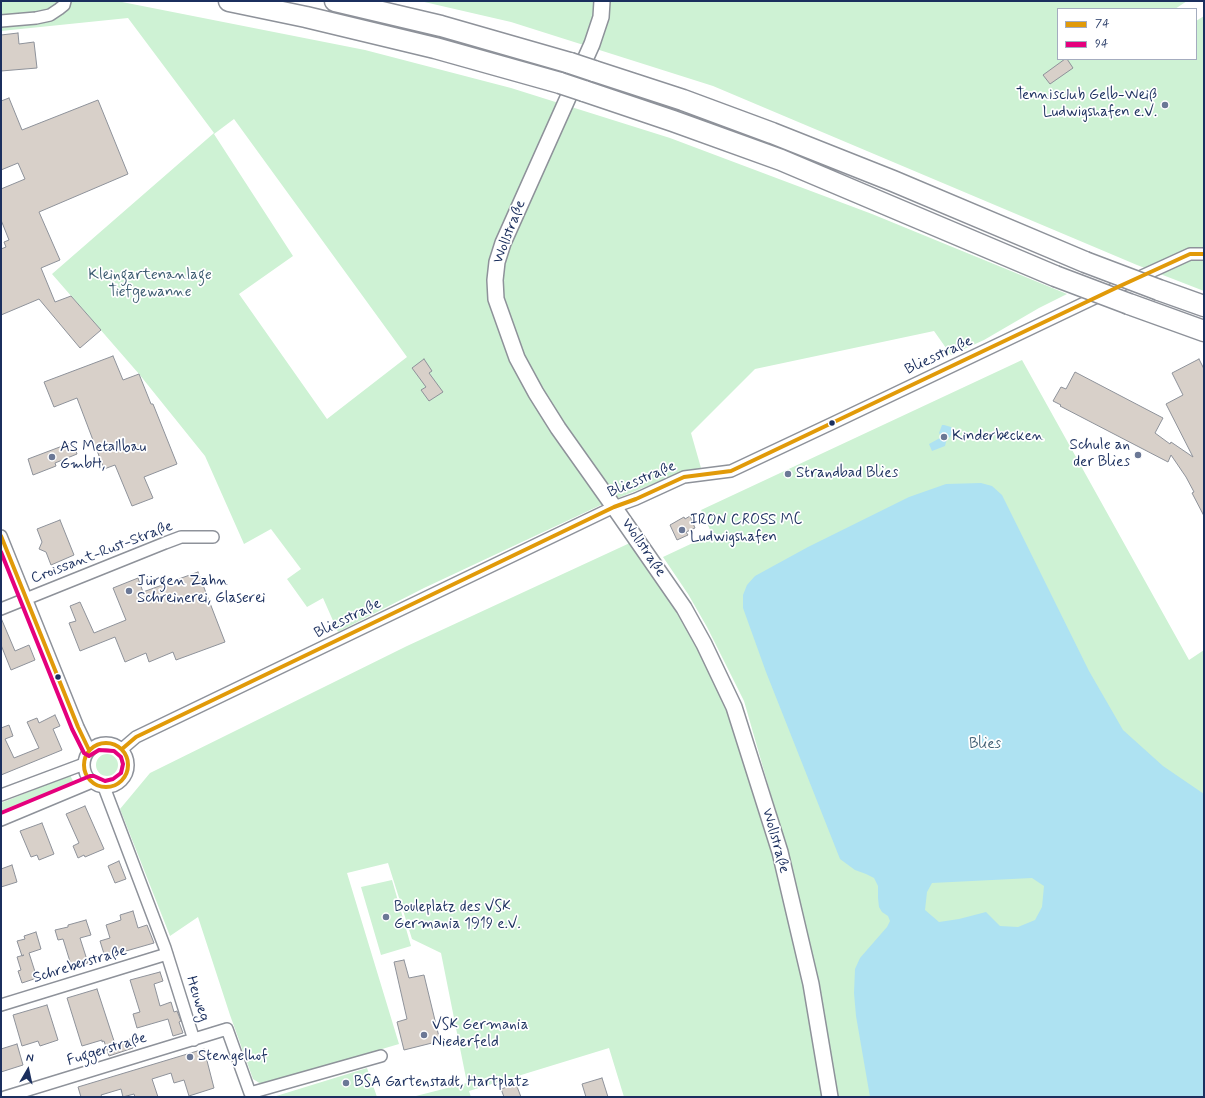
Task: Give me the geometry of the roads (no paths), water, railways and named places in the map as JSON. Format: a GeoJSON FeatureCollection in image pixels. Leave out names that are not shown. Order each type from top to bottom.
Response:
{"type":"FeatureCollection","features":[{"type":"Feature","properties":{"kind":"highway"},"geometry":{"type":"LineString","coordinates":[[229,1],[306,17],[428,46],[560,83],[673,121],[781,160],[1055,276],[1204,331]]}},
{"type":"Feature","properties":{"kind":"highway"},"geometry":{"type":"LineString","coordinates":[[335,1],[441,26],[570,63],[683,100],[772,133],[900,184],[1085,262],[1204,306]]}},
{"type":"Feature","properties":{"kind":"street"},"geometry":{"type":"LineString","coordinates":[[1,21],[36,18],[50,15],[59,9],[65,1]]}},
{"type":"Feature","properties":{"kind":"street","name":"Wollstraße"},"geometry":{"type":"LineString","coordinates":[[602,1],[601,17],[592,44],[503,243],[497,262],[494,280],[496,299],[500,314],[517,358],[536,393],[558,428],[684,608],[704,644],[734,707],[780,852],[811,984],[830,1097]]}},
{"type":"Feature","properties":{"kind":"street","name":"Bliesstraße"},"geometry":{"type":"LineString","coordinates":[[122,749],[136,737],[614,507],[636,499],[684,477],[732,471],[1120,286],[1190,254],[1204,254]]}},
{"type":"Feature","properties":{"kind":"street"},"geometry":{"type":"LineString","coordinates":[[1,536],[78,727],[89,750]]}},
{"type":"Feature","properties":{"kind":"street","name":"Croissant-Rust-Straße"},"geometry":{"type":"LineString","coordinates":[[1,609],[181,537],[213,537]]}},
{"type":"Feature","properties":{"kind":"street"},"geometry":{"type":"LineString","coordinates":[[104,743],[117,745],[122,749],[126,754],[129,764],[126,776],[116,785],[104,787],[92,782],[85,771],[84,764],[89,750],[98,744],[104,743]]}},
{"type":"Feature","properties":{"kind":"street"},"geometry":{"type":"LineString","coordinates":[[1,795],[84,764]]}},
{"type":"Feature","properties":{"kind":"street"},"geometry":{"type":"LineString","coordinates":[[1,820],[92,782]]}},
{"type":"Feature","properties":{"kind":"street","name":"Heuweg"},"geometry":{"type":"LineString","coordinates":[[104,787],[167,954],[194,1040],[227,1029],[250,1093],[381,1056]]}},
{"type":"Feature","properties":{"kind":"street","name":"Schreberstraße"},"geometry":{"type":"LineString","coordinates":[[1,1005],[167,954]]}},
{"type":"Feature","properties":{"kind":"street","name":"Fuggerstraße"},"geometry":{"type":"LineString","coordinates":[[5,1097],[194,1040]]}},
{"type":"Feature","properties":{"kind":"water","name":"Kinderbecken"},"geometry":{"type":"Polygon","coordinates":[[[942,425],[951,427],[953,430],[950,437],[947,438],[945,446],[932,451],[929,444],[940,438],[941,436],[939,433],[942,425]]]}},
{"type":"Feature","properties":{"kind":"water","name":"Blies"},"geometry":{"type":"Polygon","coordinates":[[[981,483],[992,486],[1002,495],[1089,671],[1123,730],[1163,766],[1204,794],[1204,1097],[870,1097],[856,1016],[854,993],[855,969],[860,958],[887,927],[890,921],[888,916],[882,912],[879,907],[878,886],[874,878],[855,870],[840,859],[766,672],[743,608],[743,595],[747,585],[755,576],[808,547],[909,497],[946,484],[981,483]],[[1032,878],[932,883],[927,892],[925,910],[939,922],[959,919],[986,912],[1000,926],[1018,927],[1035,920],[1042,907],[1044,886],[1032,878]]]}},
{"type":"Feature","properties":{"kind":"place","name":"Tennisclub Gelb-Weiß Ludwigshafen e.V."},"geometry":{"type":"Point","coordinates":[1165,105]}},
{"type":"Feature","properties":{"kind":"place","name":"Kinderbecken"},"geometry":{"type":"Point","coordinates":[944,437]}},
{"type":"Feature","properties":{"kind":"place","name":"Schule an der Blies"},"geometry":{"type":"Point","coordinates":[1138,455]}},
{"type":"Feature","properties":{"kind":"place","name":"AS Metallbau GmbH,"},"geometry":{"type":"Point","coordinates":[52,457]}},
{"type":"Feature","properties":{"kind":"place","name":"Strandbad Blies"},"geometry":{"type":"Point","coordinates":[788,474]}},
{"type":"Feature","properties":{"kind":"place","name":"IRON CROSS MC Ludwigshafen"},"geometry":{"type":"Point","coordinates":[682,530]}},
{"type":"Feature","properties":{"kind":"place","name":"Jürgen Zahn Schreinerei, Glaserei"},"geometry":{"type":"Point","coordinates":[129,591]}},
{"type":"Feature","properties":{"kind":"place","name":"Bouleplatz des VSK Germania 1919 e.V."},"geometry":{"type":"Point","coordinates":[386,917]}},
{"type":"Feature","properties":{"kind":"place","name":"VSK Germania Niederfeld"},"geometry":{"type":"Point","coordinates":[424,1035]}},
{"type":"Feature","properties":{"kind":"place","name":"Stengelhof"},"geometry":{"type":"Point","coordinates":[190,1057]}},
{"type":"Feature","properties":{"kind":"place","name":"BSA Gartenstadt, Hartplatz"},"geometry":{"type":"Point","coordinates":[346,1083]}},
{"type":"Feature","properties":{"kind":"park label","name":"Kleingartenanlage Tiefgewanne"},"geometry":{"type":"Point","coordinates":[150,284]}}]}
